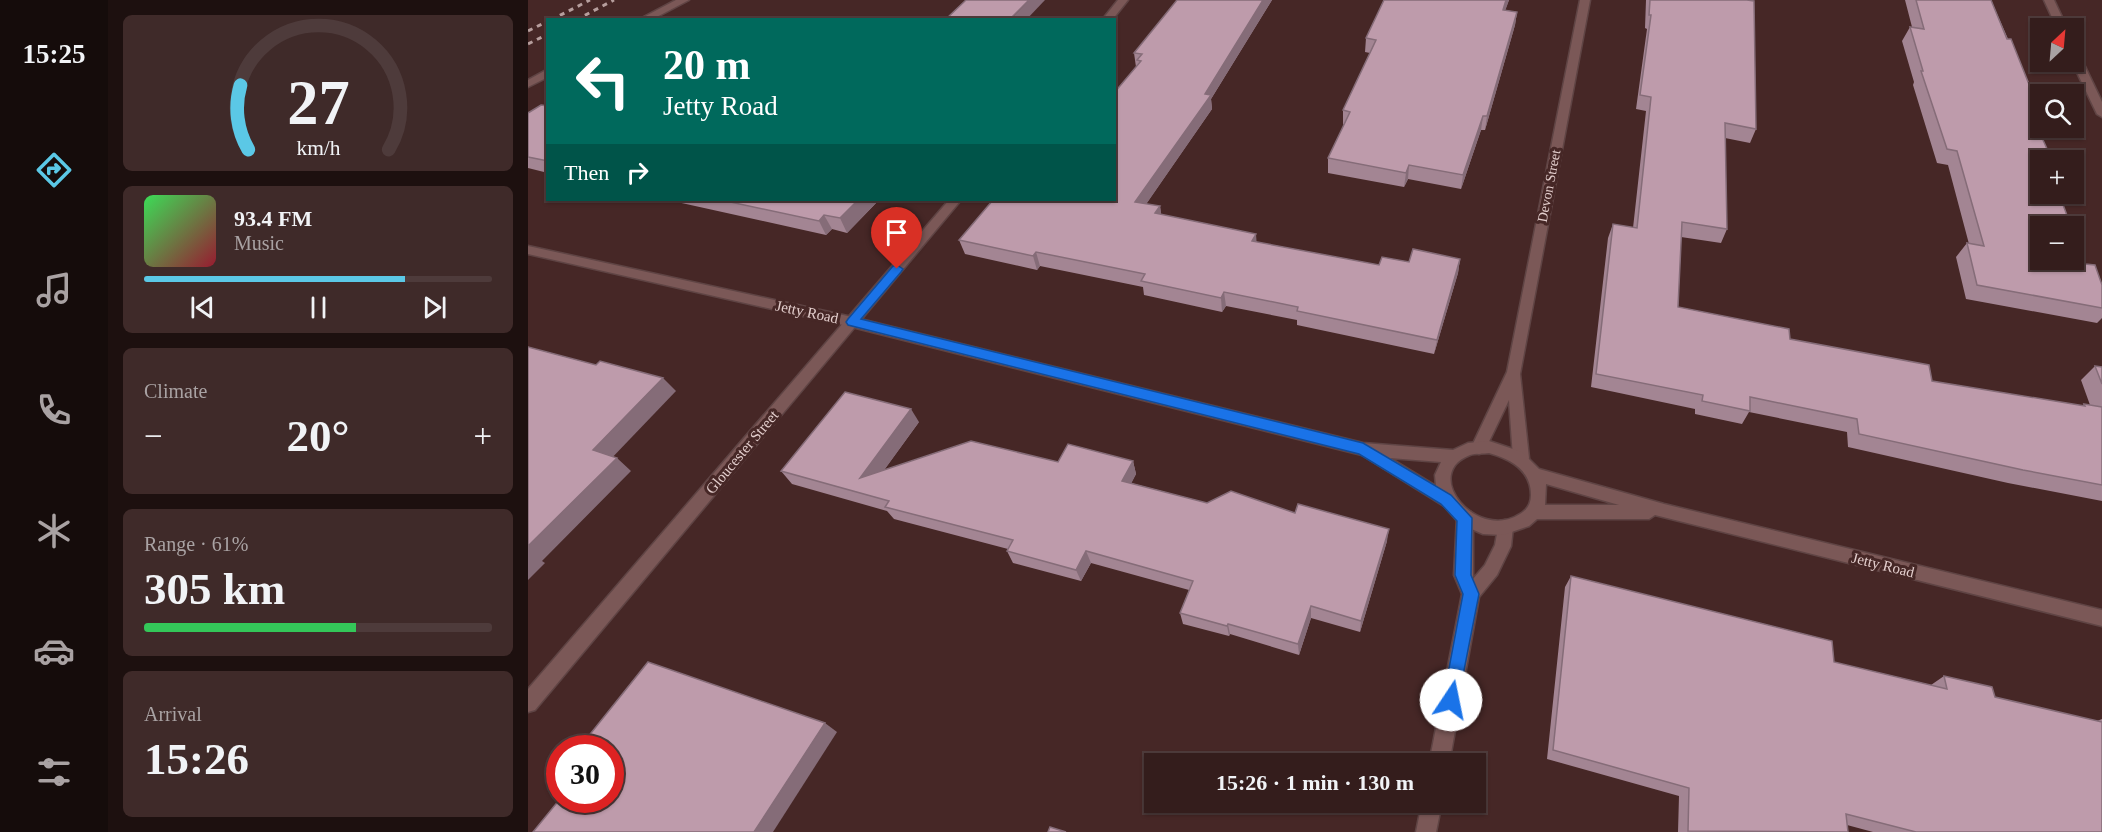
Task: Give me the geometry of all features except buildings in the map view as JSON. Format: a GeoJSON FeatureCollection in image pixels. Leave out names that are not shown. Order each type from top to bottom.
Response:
{"type":"FeatureCollection","features":[{"type":"Feature","properties":{"kind":"street"},"geometry":{"type":"LineString","coordinates":[[646,18],[684,0]]}},
{"type":"Feature","properties":{"kind":"street"},"geometry":{"type":"LineString","coordinates":[[1108,18],[1123,0]]}},
{"type":"Feature","properties":{"kind":"street","name":"Devon Street"},"geometry":{"type":"LineString","coordinates":[[1479,448],[1514,372],[1585,0]]}},
{"type":"Feature","properties":{"kind":"street"},"geometry":{"type":"LineString","coordinates":[[2049,0],[2057,18]]}},
{"type":"Feature","properties":{"kind":"street"},"geometry":{"type":"LineString","coordinates":[[2082,72],[2102,114]]}},
{"type":"Feature","properties":{"kind":"street"},"geometry":{"type":"LineString","coordinates":[[528,84],[546,73]]}},
{"type":"Feature","properties":{"kind":"street","name":"Gloucester Street"},"geometry":{"type":"LineString","coordinates":[[528,704],[954,201]]}},
{"type":"Feature","properties":{"kind":"street","name":"Jetty Road"},"geometry":{"type":"LineString","coordinates":[[528,250],[852,322],[1363,449],[1455,457]]}},
{"type":"Feature","properties":{"kind":"street","name":"Devon Street"},"geometry":{"type":"LineString","coordinates":[[1514,372],[1521,458]]}},
{"type":"Feature","properties":{"kind":"street"},"geometry":{"type":"LineString","coordinates":[[1489,447],[1507,451],[1521,458],[1535,474],[1539,484],[1538,505],[1528,518],[1514,526],[1494,529],[1475,524],[1456,513],[1446,500],[1442,483],[1445,469],[1455,457],[1467,450],[1489,447]]}},
{"type":"Feature","properties":{"kind":"street","name":"Jetty Road"},"geometry":{"type":"LineString","coordinates":[[1363,449],[1446,500]]}},
{"type":"Feature","properties":{"kind":"street","name":"Jetty Road"},"geometry":{"type":"LineString","coordinates":[[1535,474],[1664,512],[2102,618]]}},
{"type":"Feature","properties":{"kind":"street","name":"Jetty Road"},"geometry":{"type":"LineString","coordinates":[[1533,512],[1664,512]]}},
{"type":"Feature","properties":{"kind":"street"},"geometry":{"type":"LineString","coordinates":[[1465,518],[1463,575],[1471,594]]}},
{"type":"Feature","properties":{"kind":"street"},"geometry":{"type":"LineString","coordinates":[[1441,753],[1471,594],[1503,546],[1505,527]]}},
{"type":"Feature","properties":{"kind":"street"},"geometry":{"type":"LineString","coordinates":[[1426,832],[1430,813]]}},
{"type":"Feature","properties":{"kind":"railway"},"geometry":{"type":"LineString","coordinates":[[555,18],[590,0]]}},
{"type":"Feature","properties":{"kind":"railway"},"geometry":{"type":"LineString","coordinates":[[580,18],[614,0]]}},
{"type":"Feature","properties":{"kind":"railway"},"geometry":{"type":"LineString","coordinates":[[528,31],[546,22]]}},
{"type":"Feature","properties":{"kind":"railway"},"geometry":{"type":"LineString","coordinates":[[528,44],[546,35]]}},
{"type":"Feature","properties":{"kind":"route"},"geometry":{"type":"LineString","coordinates":[[897,269],[852,322],[1363,449],[1446,500],[1456,513],[1465,518],[1463,575],[1471,594],[1451,700]]}}]}
